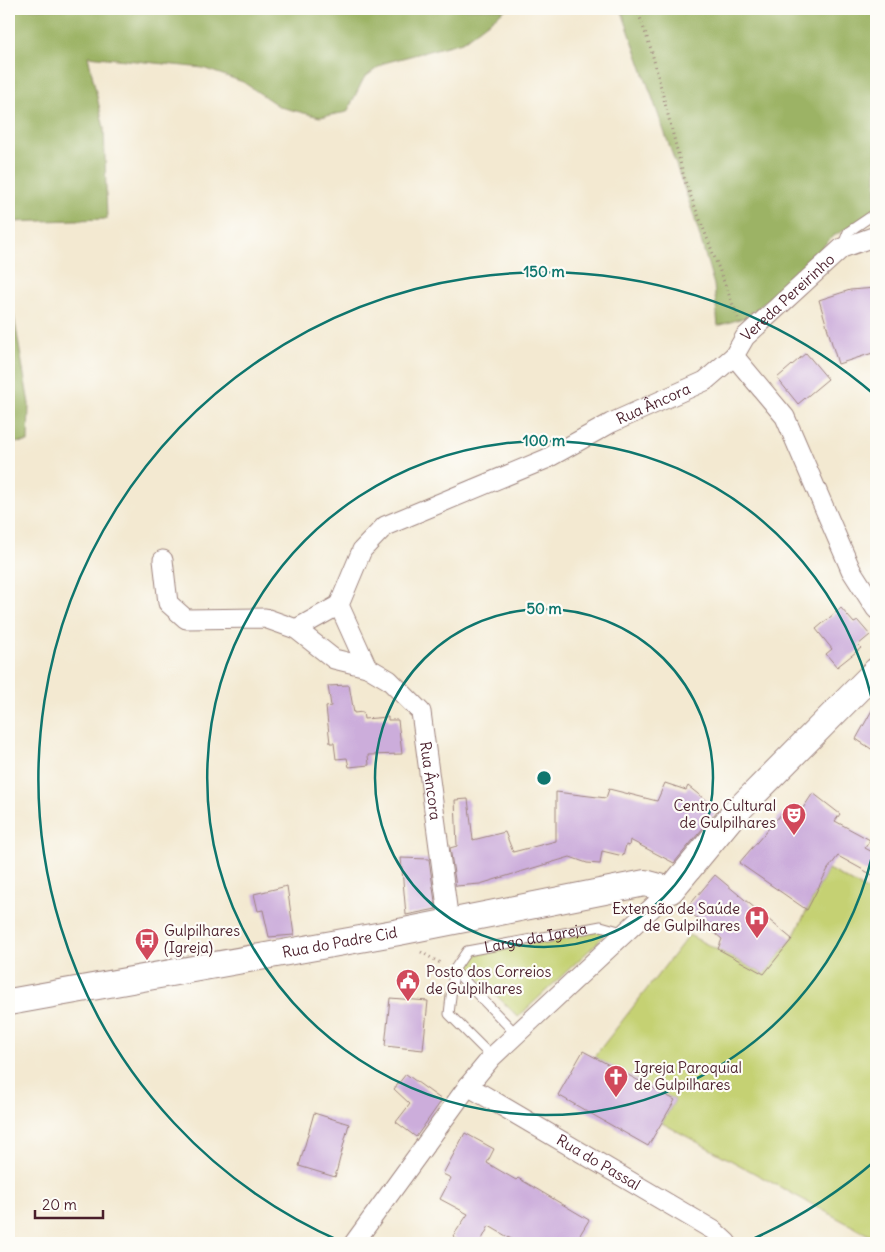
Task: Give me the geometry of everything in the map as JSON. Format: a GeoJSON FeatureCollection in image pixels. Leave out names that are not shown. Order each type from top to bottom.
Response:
{"type":"FeatureCollection","features":[{"type":"Feature","properties":{"kind":"street","name":"Vereda Pereirinho"},"geometry":{"type":"LineString","coordinates":[[734,356],[745,337],[842,248],[876,236]]}},
{"type":"Feature","properties":{"kind":"street","name":"Rua Âncora"},"geometry":{"type":"LineString","coordinates":[[339,605],[362,550],[385,526],[546,459],[611,423],[705,382],[734,356]]}},
{"type":"Feature","properties":{"kind":"street"},"geometry":{"type":"LineString","coordinates":[[734,356],[785,417],[814,490],[851,570],[876,609]]}},
{"type":"Feature","properties":{"kind":"street","name":"Rua Âncora"},"geometry":{"type":"LineString","coordinates":[[163,560],[168,603],[186,619],[265,618],[296,629],[334,659],[367,667],[389,680],[421,712],[450,922]]}},
{"type":"Feature","properties":{"kind":"street"},"geometry":{"type":"LineString","coordinates":[[296,629],[339,605],[367,667]]}},
{"type":"Feature","properties":{"kind":"street"},"geometry":{"type":"LineString","coordinates":[[671,890],[733,815],[876,671]]}},
{"type":"Feature","properties":{"kind":"street","name":"Rua do Padre Cid"},"geometry":{"type":"LineString","coordinates":[[9,1002],[450,922],[646,883],[671,890]]}},
{"type":"Feature","properties":{"kind":"street","name":"Largo da Igreja"},"geometry":{"type":"LineString","coordinates":[[354,1243],[468,1086],[492,1057],[671,890]]}},
{"type":"Feature","properties":{"kind":"street","name":"Rua do Passal"},"geometry":{"type":"LineString","coordinates":[[468,1086],[713,1230],[727,1243]]}},
{"type":"Feature","properties":{"kind":"lane"},"geometry":{"type":"LineString","coordinates":[[842,248],[848,232],[876,213]]}},
{"type":"Feature","properties":{"kind":"lane","name":"Largo da Igreja"},"geometry":{"type":"LineString","coordinates":[[454,970],[467,951],[602,926],[626,933]]}},
{"type":"Feature","properties":{"kind":"lane"},"geometry":{"type":"LineString","coordinates":[[454,970],[517,1035]]}},
{"type":"Feature","properties":{"kind":"lane"},"geometry":{"type":"LineString","coordinates":[[454,970],[449,1014],[492,1057]]}},
{"type":"Feature","properties":{"kind":"path"},"geometry":{"type":"LineString","coordinates":[[637,9],[650,49],[685,181],[745,337]]}},
{"type":"Feature","properties":{"kind":"path"},"geometry":{"type":"LineString","coordinates":[[421,952],[440,963]]}},
{"type":"Feature","properties":{"kind":"green space"},"geometry":{"type":"Polygon","coordinates":[[[9,9],[506,9],[462,42],[384,63],[364,78],[347,112],[320,117],[280,107],[243,82],[203,68],[88,56],[104,128],[107,219],[9,222],[9,9]]]}},
{"type":"Feature","properties":{"kind":"green space"},"geometry":{"type":"Polygon","coordinates":[[[621,9],[876,9],[876,211],[832,237],[785,287],[746,317],[718,326],[714,285],[693,213],[621,9]]]}},
{"type":"Feature","properties":{"kind":"green space"},"geometry":{"type":"Polygon","coordinates":[[[9,287],[29,404],[28,442],[9,443],[9,287]]]}},
{"type":"Feature","properties":{"kind":"green space"},"geometry":{"type":"Polygon","coordinates":[[[828,869],[876,895],[876,1239],[662,1123],[675,1100],[594,1057],[689,935],[764,974],[792,939],[828,869]]]}},
{"type":"Feature","properties":{"kind":"green space"},"geometry":{"type":"Polygon","coordinates":[[[597,930],[602,932],[603,937],[518,1017],[470,969],[468,963],[474,955],[597,930]]]}},
{"type":"Feature","properties":{"kind":"building"},"geometry":{"type":"Polygon","coordinates":[[[876,288],[876,352],[838,364],[819,300],[850,290],[876,288]]]}},
{"type":"Feature","properties":{"kind":"building"},"geometry":{"type":"Polygon","coordinates":[[[806,353],[828,379],[798,404],[777,378],[806,353]]]}},
{"type":"Feature","properties":{"kind":"building"},"geometry":{"type":"Polygon","coordinates":[[[841,608],[854,623],[858,621],[870,635],[858,645],[861,648],[837,667],[826,654],[832,649],[816,629],[841,608]]]}},
{"type":"Feature","properties":{"kind":"building"},"geometry":{"type":"Polygon","coordinates":[[[349,685],[354,713],[363,712],[364,719],[388,717],[388,720],[398,720],[402,754],[368,755],[369,765],[349,767],[347,758],[336,759],[334,743],[330,743],[326,707],[331,706],[328,686],[349,685]]]}},
{"type":"Feature","properties":{"kind":"building"},"geometry":{"type":"Polygon","coordinates":[[[876,703],[876,752],[856,739],[876,703]]]}},
{"type":"Feature","properties":{"kind":"building"},"geometry":{"type":"Polygon","coordinates":[[[665,783],[686,790],[688,786],[718,810],[674,863],[630,840],[629,846],[626,845],[623,856],[602,851],[600,864],[587,863],[570,857],[480,884],[456,886],[450,848],[457,846],[455,800],[468,799],[473,840],[505,832],[513,852],[556,841],[556,792],[606,798],[609,789],[657,801],[665,783]]]}},
{"type":"Feature","properties":{"kind":"building","name":"Centro Cultural de Gulpilhares"},"geometry":{"type":"Polygon","coordinates":[[[813,793],[840,814],[835,821],[870,840],[865,848],[876,854],[876,877],[838,856],[828,869],[807,910],[739,863],[782,813],[795,820],[813,793]]]}},
{"type":"Feature","properties":{"kind":"building"},"geometry":{"type":"Polygon","coordinates":[[[401,858],[429,859],[436,909],[406,915],[401,858]]]}},
{"type":"Feature","properties":{"kind":"building"},"geometry":{"type":"Polygon","coordinates":[[[715,875],[792,939],[764,974],[718,949],[722,939],[686,909],[715,875]]]}},
{"type":"Feature","properties":{"kind":"building"},"geometry":{"type":"Polygon","coordinates":[[[287,886],[294,935],[269,937],[263,910],[258,911],[254,894],[287,886]]]}},
{"type":"Feature","properties":{"kind":"building"},"geometry":{"type":"Polygon","coordinates":[[[390,998],[428,1001],[423,1050],[385,1046],[390,998]]]}},
{"type":"Feature","properties":{"kind":"building","name":"Igreja Paroquial de Gulpilhares"},"geometry":{"type":"Polygon","coordinates":[[[583,1051],[675,1100],[648,1146],[558,1095],[583,1051]]]}},
{"type":"Feature","properties":{"kind":"building"},"geometry":{"type":"Polygon","coordinates":[[[406,1074],[442,1100],[416,1137],[396,1122],[410,1104],[394,1089],[406,1074]]]}},
{"type":"Feature","properties":{"kind":"building"},"geometry":{"type":"Polygon","coordinates":[[[314,1113],[349,1124],[335,1177],[299,1166],[314,1113]]]}},
{"type":"Feature","properties":{"kind":"building"},"geometry":{"type":"Polygon","coordinates":[[[465,1133],[494,1149],[487,1163],[516,1180],[518,1178],[589,1220],[575,1243],[518,1243],[489,1226],[480,1243],[462,1243],[453,1236],[468,1214],[440,1199],[451,1178],[443,1174],[465,1133]]]}},
{"type":"Feature","properties":{"kind":"place","name":"Centro Cultural de Gulpilhares"},"geometry":{"type":"Point","coordinates":[794,836]}},
{"type":"Feature","properties":{"kind":"place","name":"Extensão de Saúde de Gulpilhares"},"geometry":{"type":"Point","coordinates":[757,939]}},
{"type":"Feature","properties":{"kind":"place","name":"Gulpilhares (Igreja)"},"geometry":{"type":"Point","coordinates":[147,961]}},
{"type":"Feature","properties":{"kind":"place","name":"Posto dos Correios de Gulpilhares"},"geometry":{"type":"Point","coordinates":[408,1002]}},
{"type":"Feature","properties":{"kind":"place","name":"Igreja Paroquial de Gulpilhares"},"geometry":{"type":"Point","coordinates":[616,1098]}}]}
